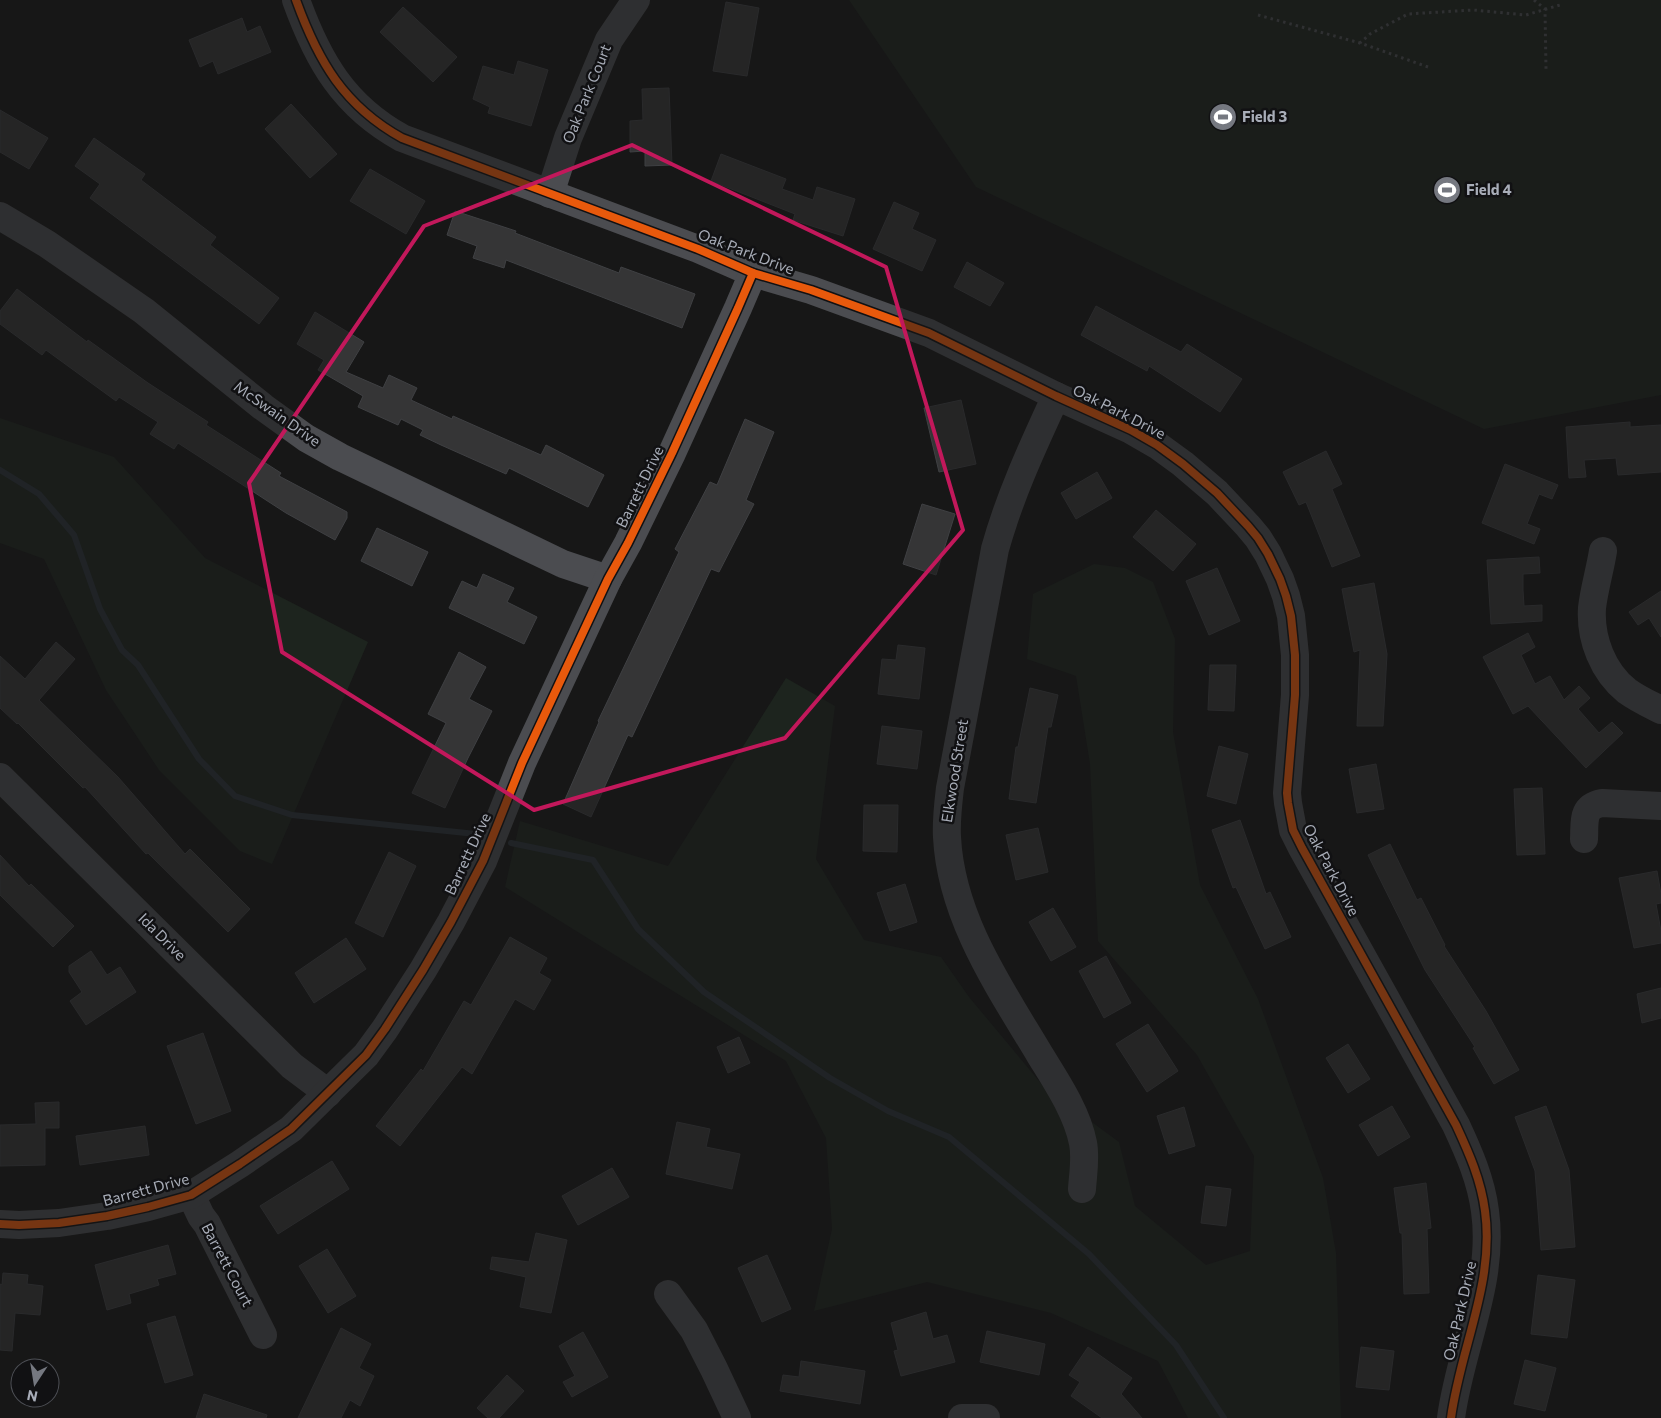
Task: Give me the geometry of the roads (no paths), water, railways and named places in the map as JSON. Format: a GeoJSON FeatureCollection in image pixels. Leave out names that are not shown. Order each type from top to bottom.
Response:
{"type":"FeatureCollection","features":[{"type":"Feature","properties":{"kind":"street","name":"Oak Park Drive"},"geometry":{"type":"LineString","coordinates":[[296,0],[324,63],[346,95],[369,117],[402,138],[698,249],[753,273],[811,290],[929,333],[1056,396],[1131,430],[1157,445],[1183,464],[1216,493],[1248,526],[1268,554],[1280,579],[1290,616],[1295,656],[1295,695],[1287,793],[1293,830],[1306,857],[1456,1124],[1475,1167],[1485,1212],[1485,1268],[1475,1315],[1454,1394],[1451,1418]]}},
{"type":"Feature","properties":{"kind":"street","name":"Oak Park Court"},"geometry":{"type":"LineString","coordinates":[[550,194],[568,138],[609,40],[636,0]]}},
{"type":"Feature","properties":{"kind":"street","name":"McSwain Drive"},"geometry":{"type":"LineString","coordinates":[[0,216],[47,244],[144,310],[262,407],[306,438],[340,457],[563,564],[608,579]]}},
{"type":"Feature","properties":{"kind":"street","name":"Barrett Drive"},"geometry":{"type":"LineString","coordinates":[[0,1224],[59,1223],[107,1216],[191,1195],[292,1129],[366,1055],[385,1029],[450,922],[483,861],[522,763],[608,579],[628,543],[672,453],[753,273]]}},
{"type":"Feature","properties":{"kind":"street","name":"Elkwood Street"},"geometry":{"type":"LineString","coordinates":[[1056,396],[1021,472],[1005,513],[995,549],[950,788],[947,812],[947,837],[954,887],[973,938],[996,982],[1065,1095],[1079,1129],[1084,1156],[1082,1189]]}},
{"type":"Feature","properties":{"kind":"street"},"geometry":{"type":"LineString","coordinates":[[1603,551],[1592,609],[1594,639],[1603,662],[1618,683],[1642,700],[1661,710]]}},
{"type":"Feature","properties":{"kind":"street","name":"Ida Drive"},"geometry":{"type":"LineString","coordinates":[[0,778],[292,1066],[328,1093]]}},
{"type":"Feature","properties":{"kind":"street"},"geometry":{"type":"LineString","coordinates":[[1584,838],[1587,812],[1590,807],[1596,804],[1661,806]]}},
{"type":"Feature","properties":{"kind":"street","name":"Barrett Court"},"geometry":{"type":"LineString","coordinates":[[191,1195],[263,1334]]}},
{"type":"Feature","properties":{"kind":"street"},"geometry":{"type":"LineString","coordinates":[[668,1294],[694,1330],[737,1418]]}},
{"type":"Feature","properties":{"kind":"street"},"geometry":{"type":"LineString","coordinates":[[962,1418],[986,1418]]}},
{"type":"Feature","properties":{"kind":"waterway"},"geometry":{"type":"LineString","coordinates":[[0,470],[39,494],[74,535],[100,609],[122,650],[138,665],[199,759],[235,796],[292,815],[476,834]]}},
{"type":"Feature","properties":{"kind":"waterway"},"geometry":{"type":"LineString","coordinates":[[511,843],[593,860],[638,929],[704,992],[830,1078],[888,1111],[949,1137],[1089,1254],[1176,1345],[1224,1418]]}},
{"type":"Feature","properties":{"kind":"place","name":"Field 3"},"geometry":{"type":"Point","coordinates":[1223,117]}},
{"type":"Feature","properties":{"kind":"place","name":"Field 4"},"geometry":{"type":"Point","coordinates":[1447,190]}}]}
